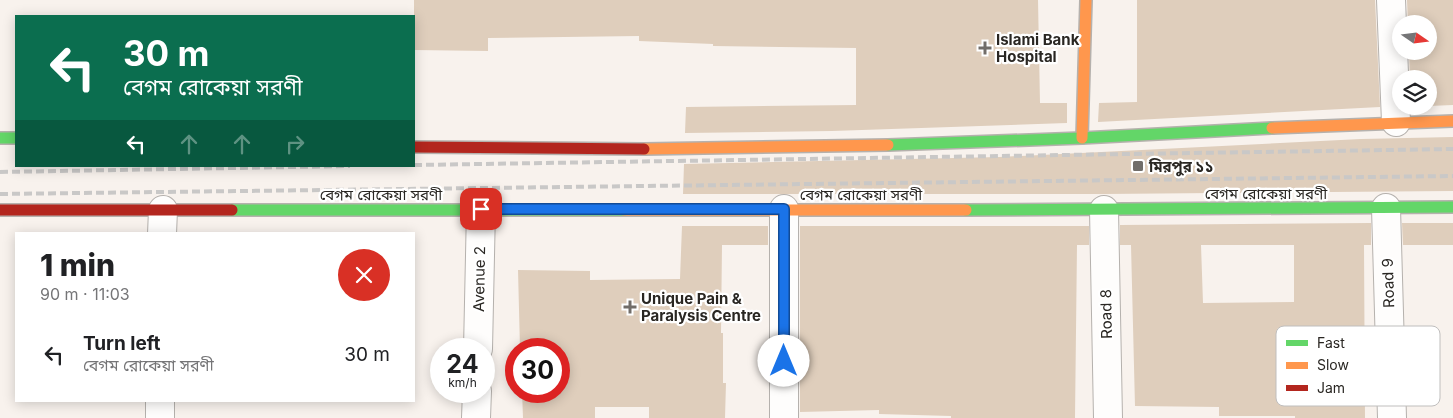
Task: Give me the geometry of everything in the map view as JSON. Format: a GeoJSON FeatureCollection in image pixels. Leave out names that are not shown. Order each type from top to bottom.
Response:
{"type":"FeatureCollection","features":[{"type":"Feature","properties":{"kind":"main road"},"geometry":{"type":"LineString","coordinates":[[1082,138],[1086,0]]}},
{"type":"Feature","properties":{"kind":"main road"},"geometry":{"type":"LineString","coordinates":[[415,147],[737,149],[1082,138],[1396,122],[1453,121]]}},
{"type":"Feature","properties":{"kind":"main road"},"geometry":{"type":"LineString","coordinates":[[0,138],[15,138]]}},
{"type":"Feature","properties":{"kind":"main road","name":"বেগম রোকেয়া সরণী"},"geometry":{"type":"LineString","coordinates":[[0,210],[163,222],[481,209],[1104,210],[1453,207]]}},
{"type":"Feature","properties":{"kind":"street"},"geometry":{"type":"LineString","coordinates":[[1391,0],[1396,122]]}},
{"type":"Feature","properties":{"kind":"street","name":"Road 9"},"geometry":{"type":"LineString","coordinates":[[1386,208],[1389,326]]}},
{"type":"Feature","properties":{"kind":"street","name":"Avenue 2"},"geometry":{"type":"LineString","coordinates":[[478,338],[481,209]]}},
{"type":"Feature","properties":{"kind":"street"},"geometry":{"type":"LineString","coordinates":[[784,209],[784,418]]}},
{"type":"Feature","properties":{"kind":"street","name":"Road 8"},"geometry":{"type":"LineString","coordinates":[[1104,210],[1108,418]]}},
{"type":"Feature","properties":{"kind":"street"},"geometry":{"type":"LineString","coordinates":[[160,402],[160,418]]}},
{"type":"Feature","properties":{"kind":"street"},"geometry":{"type":"LineString","coordinates":[[476,418],[477,403]]}},
{"type":"Feature","properties":{"kind":"building"},"geometry":{"type":"Polygon","coordinates":[[[414,0],[1038,0],[1040,103],[1067,103],[1067,123],[832,131],[685,133],[686,107],[856,105],[856,48],[713,46],[713,44],[639,41],[639,36],[488,38],[488,51],[415,50],[414,0]]]}},
{"type":"Feature","properties":{"kind":"building"},"geometry":{"type":"Polygon","coordinates":[[[1137,0],[1375,0],[1380,107],[1098,122],[1099,103],[1137,102],[1137,0]]]}},
{"type":"Feature","properties":{"kind":"building"},"geometry":{"type":"Polygon","coordinates":[[[1407,0],[1453,0],[1453,105],[1437,106],[1437,70],[1410,70],[1409,60],[1438,60],[1438,15],[1408,15],[1407,0]]]}},
{"type":"Feature","properties":{"kind":"building"},"geometry":{"type":"Polygon","coordinates":[[[1453,137],[1453,191],[1104,194],[683,194],[684,164],[999,157],[1361,139],[1453,137]]]}},
{"type":"Feature","properties":{"kind":"building"},"geometry":{"type":"Polygon","coordinates":[[[1371,223],[1371,245],[1364,245],[1364,326],[1276,326],[1276,406],[1365,406],[1365,418],[1219,416],[1219,407],[1135,406],[1131,245],[1120,245],[1120,225],[1371,223]],[[1201,245],[1203,303],[1294,302],[1294,245],[1201,245]]]}},
{"type":"Feature","properties":{"kind":"building"},"geometry":{"type":"Polygon","coordinates":[[[1402,223],[1453,223],[1453,245],[1403,245],[1402,223]]]}},
{"type":"Feature","properties":{"kind":"building"},"geometry":{"type":"Polygon","coordinates":[[[682,226],[768,226],[768,245],[722,245],[721,333],[723,333],[723,383],[726,383],[725,418],[649,418],[649,407],[595,407],[595,418],[523,418],[522,403],[570,403],[570,338],[520,338],[518,270],[590,271],[590,280],[680,279],[682,226]]]}},
{"type":"Feature","properties":{"kind":"building"},"geometry":{"type":"Polygon","coordinates":[[[800,226],[1089,226],[1089,245],[1077,245],[1075,418],[951,418],[951,416],[879,414],[879,410],[800,412],[800,226]]]}},
{"type":"Feature","properties":{"kind":"railway"},"geometry":{"type":"LineString","coordinates":[[415,165],[1453,149]]}},
{"type":"Feature","properties":{"kind":"railway"},"geometry":{"type":"LineString","coordinates":[[0,172],[292,167]]}},
{"type":"Feature","properties":{"kind":"railway"},"geometry":{"type":"LineString","coordinates":[[0,194],[1453,176]]}},
{"type":"Feature","properties":{"kind":"traffic: fast"},"geometry":{"type":"LineString","coordinates":[[888,145],[1082,138],[1272,128]]}},
{"type":"Feature","properties":{"kind":"traffic: fast"},"geometry":{"type":"LineString","coordinates":[[0,138],[15,138]]}},
{"type":"Feature","properties":{"kind":"traffic: fast"},"geometry":{"type":"LineString","coordinates":[[966,210],[1453,207]]}},
{"type":"Feature","properties":{"kind":"traffic: fast"},"geometry":{"type":"LineString","coordinates":[[232,210],[624,210]]}},
{"type":"Feature","properties":{"kind":"traffic: slow"},"geometry":{"type":"LineString","coordinates":[[1082,138],[1086,0]]}},
{"type":"Feature","properties":{"kind":"traffic: slow"},"geometry":{"type":"LineString","coordinates":[[1272,128],[1453,121]]}},
{"type":"Feature","properties":{"kind":"traffic: slow"},"geometry":{"type":"LineString","coordinates":[[644,149],[888,145]]}},
{"type":"Feature","properties":{"kind":"traffic: slow"},"geometry":{"type":"LineString","coordinates":[[624,210],[966,210]]}},
{"type":"Feature","properties":{"kind":"traffic: jam"},"geometry":{"type":"LineString","coordinates":[[415,147],[644,149]]}},
{"type":"Feature","properties":{"kind":"traffic: jam"},"geometry":{"type":"LineString","coordinates":[[0,210],[232,210]]}},
{"type":"Feature","properties":{"kind":"place","name":"Islami Bank Hospital"},"geometry":{"type":"Point","coordinates":[985,48]}},
{"type":"Feature","properties":{"kind":"place","name":"মিরপুর ১১"},"geometry":{"type":"Point","coordinates":[1138,166]}},
{"type":"Feature","properties":{"kind":"place","name":"Unique Pain & Paralysis Centre"},"geometry":{"type":"Point","coordinates":[630,307]}},
{"type":"Feature","properties":{"kind":"route"},"geometry":{"type":"LineString","coordinates":[[481,209],[784,209],[784,361]]}}]}
